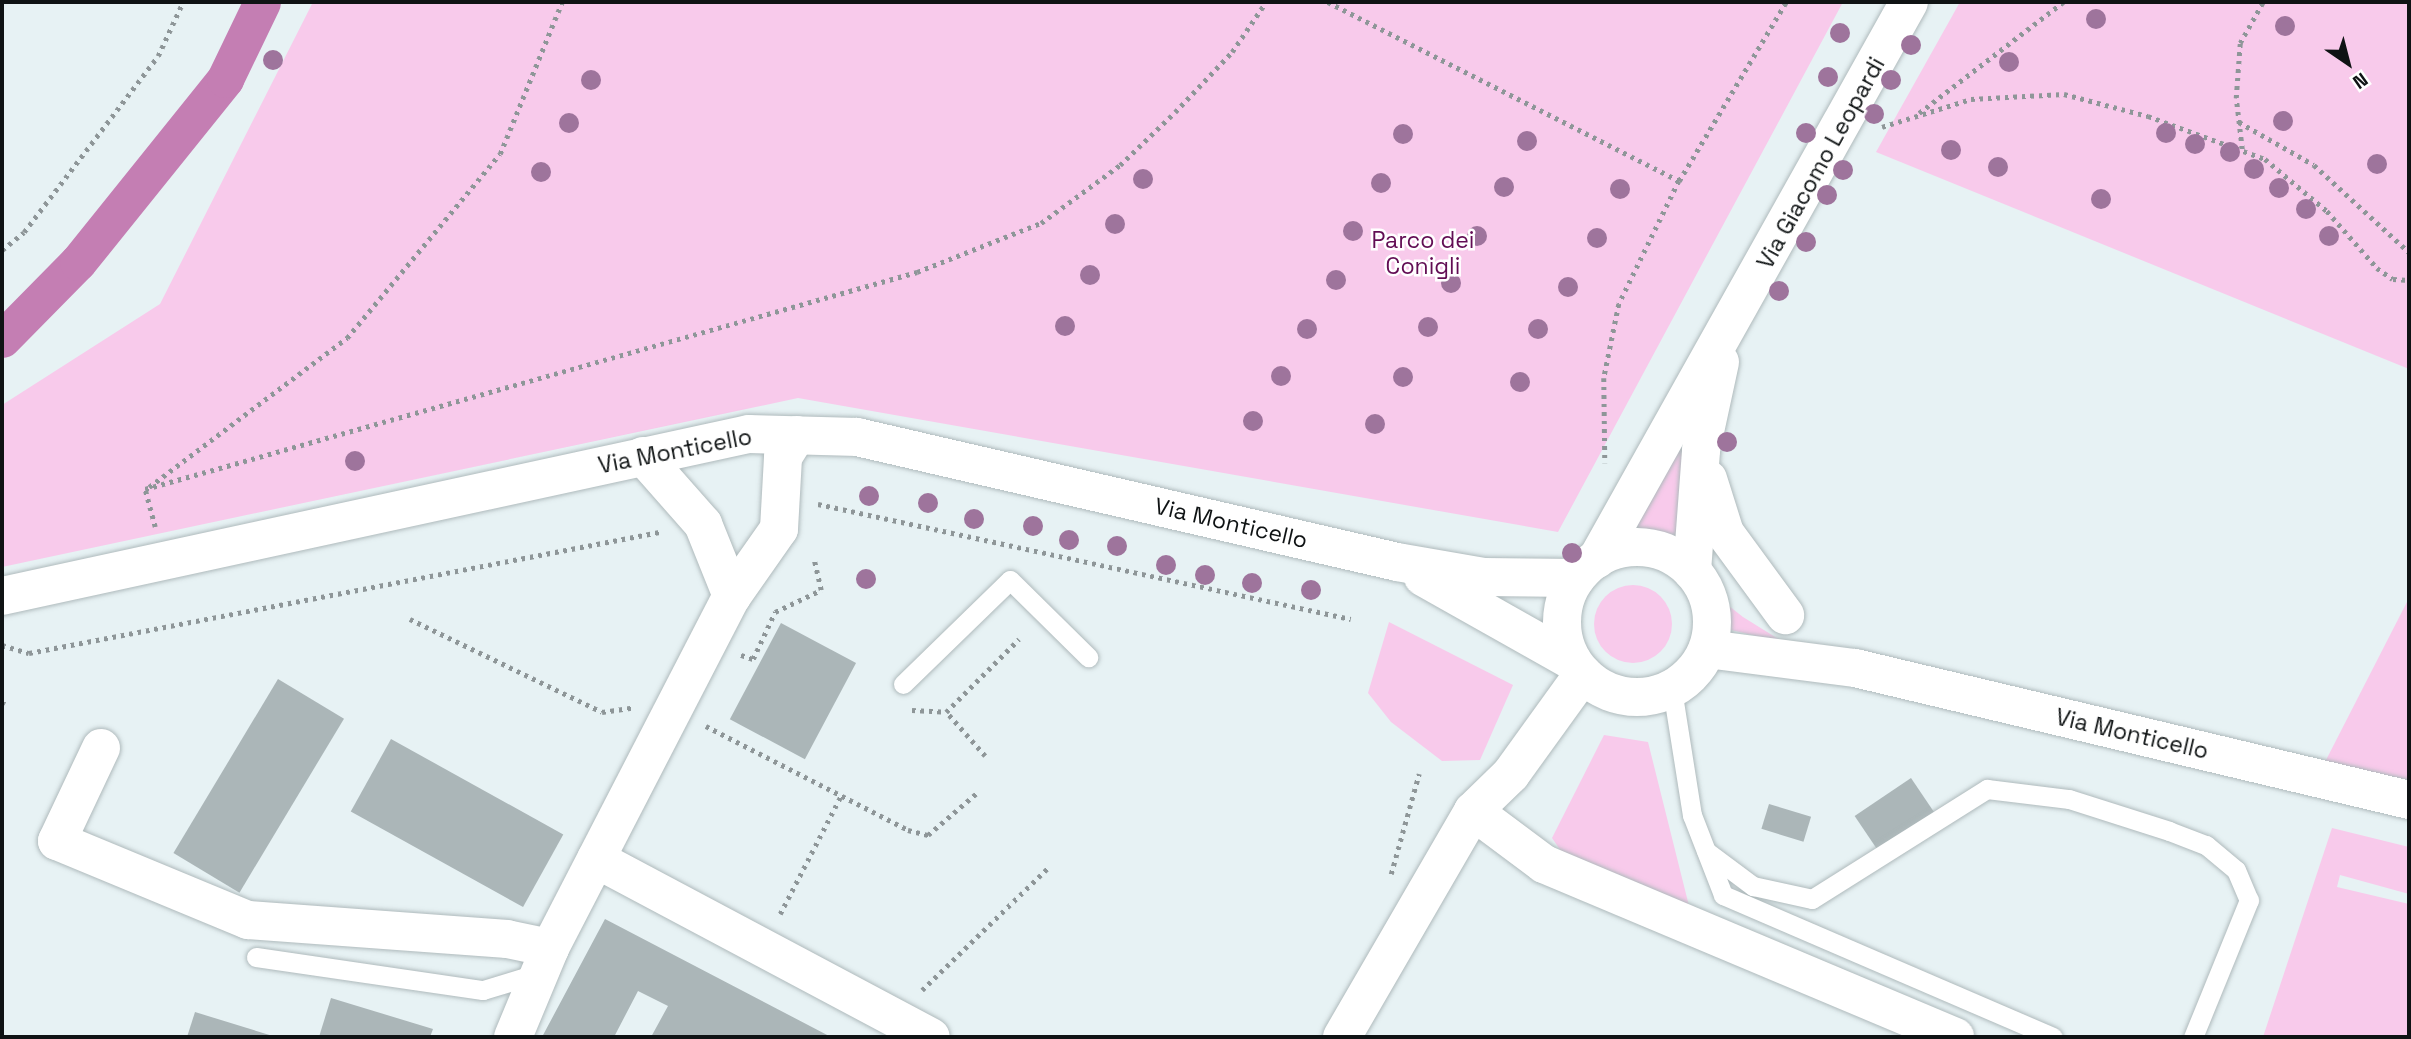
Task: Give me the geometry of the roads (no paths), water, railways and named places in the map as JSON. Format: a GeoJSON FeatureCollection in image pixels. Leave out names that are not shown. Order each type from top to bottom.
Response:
{"type":"FeatureCollection","features":[{"type":"Feature","properties":{"kind":"street","name":"Via Giacomo Leopardi"},"geometry":{"type":"LineString","coordinates":[[1586,569],[1664,431],[1732,324],[1909,2]]}},
{"type":"Feature","properties":{"kind":"street","name":"Via Giacomo Leopardi"},"geometry":{"type":"LineString","coordinates":[[1696,576],[1701,450],[1732,324]]}},
{"type":"Feature","properties":{"kind":"street","name":"Via Monticello"},"geometry":{"type":"LineString","coordinates":[[13,590],[749,434],[857,437],[1396,562],[1484,577],[1586,569]]}},
{"type":"Feature","properties":{"kind":"street"},"geometry":{"type":"LineString","coordinates":[[513,1037],[545,961],[596,859],[695,712],[732,596],[769,551],[784,499],[783,457],[797,435]]}},
{"type":"Feature","properties":{"kind":"street","name":"Via Giacomo Leopardi"},"geometry":{"type":"LineString","coordinates":[[1701,450],[1725,533],[1786,615]]}},
{"type":"Feature","properties":{"kind":"street"},"geometry":{"type":"LineString","coordinates":[[643,456],[703,524],[732,596]]}},
{"type":"Feature","properties":{"kind":"street"},"geometry":{"type":"LineString","coordinates":[[1636,547],[1666,554],[1696,576],[1710,603],[1708,649],[1694,672],[1672,689],[1636,698],[1607,694],[1577,668],[1561,619],[1586,569],[1636,547]]}},
{"type":"Feature","properties":{"kind":"street","name":"Via Monticello"},"geometry":{"type":"LineString","coordinates":[[1396,562],[1577,668]]}},
{"type":"Feature","properties":{"kind":"street","name":"Via Monticello"},"geometry":{"type":"LineString","coordinates":[[1696,576],[1786,615],[1855,668]]}},
{"type":"Feature","properties":{"kind":"street","name":"Via Monticello"},"geometry":{"type":"LineString","coordinates":[[1708,649],[1855,668],[2409,800]]}},
{"type":"Feature","properties":{"kind":"street"},"geometry":{"type":"LineString","coordinates":[[1342,1037],[1473,811],[1511,774],[1577,668]]}},
{"type":"Feature","properties":{"kind":"street"},"geometry":{"type":"LineString","coordinates":[[101,748],[57,841],[248,920],[507,939],[545,961]]}},
{"type":"Feature","properties":{"kind":"street"},"geometry":{"type":"LineString","coordinates":[[1473,811],[1544,864],[1955,1037]]}},
{"type":"Feature","properties":{"kind":"street"},"geometry":{"type":"LineString","coordinates":[[596,859],[931,1037]]}},
{"type":"Feature","properties":{"kind":"lane"},"geometry":{"type":"LineString","coordinates":[[903,684],[1010,580],[1088,657]]}},
{"type":"Feature","properties":{"kind":"lane"},"geometry":{"type":"LineString","coordinates":[[1672,689],[1692,815],[1723,895],[2053,1037]]}},
{"type":"Feature","properties":{"kind":"lane"},"geometry":{"type":"LineString","coordinates":[[1706,851],[1753,886],[1812,898],[1987,789],[2069,799],[2206,845],[2236,870],[2249,900],[2193,1037]]}},
{"type":"Feature","properties":{"kind":"lane"},"geometry":{"type":"LineString","coordinates":[[256,957],[483,990],[545,961]]}},
{"type":"Feature","properties":{"kind":"waterway"},"geometry":{"type":"LineString","coordinates":[[2,339],[78,262],[225,79],[262,2]]}},
{"type":"Feature","properties":{"kind":"park label","name":"Parco dei Conigli"},"geometry":{"type":"Point","coordinates":[1423,253]}}]}
